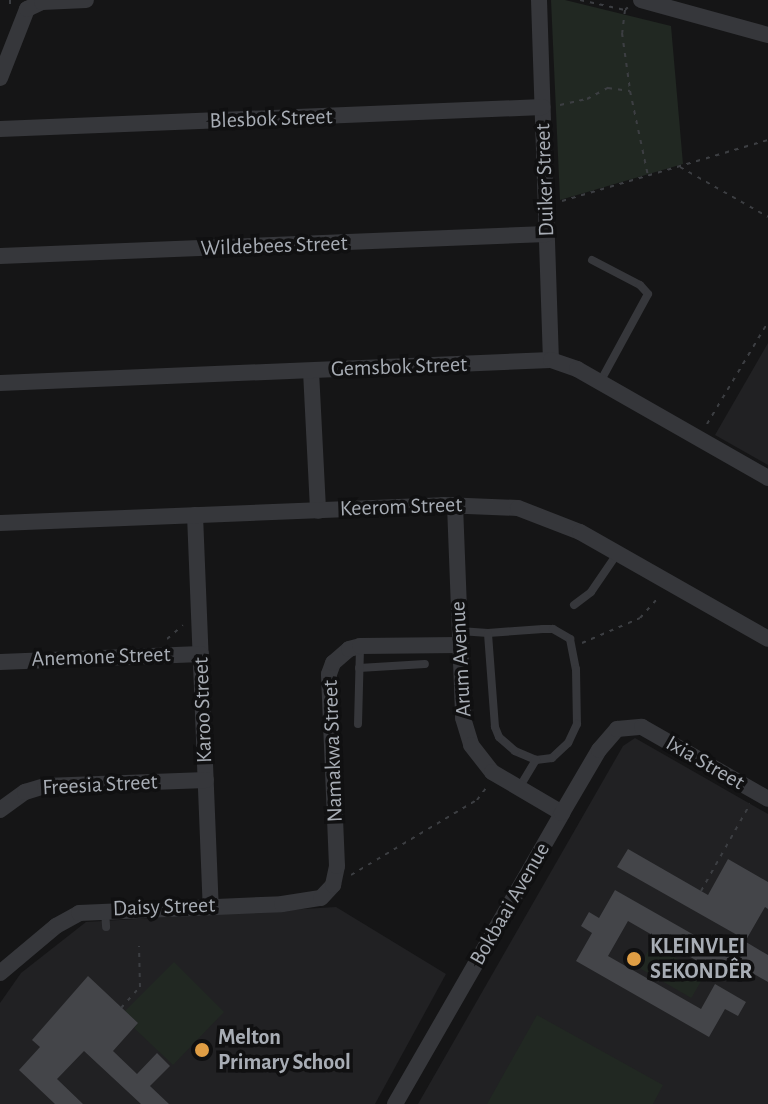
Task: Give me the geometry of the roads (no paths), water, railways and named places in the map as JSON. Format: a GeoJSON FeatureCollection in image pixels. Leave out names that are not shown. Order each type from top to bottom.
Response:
{"type":"FeatureCollection","features":[{"type":"Feature","properties":{"kind":"street"},"geometry":{"type":"LineString","coordinates":[[0,78],[27,9],[42,2],[86,0]]}},
{"type":"Feature","properties":{"kind":"street","name":"Duiker Street"},"geometry":{"type":"LineString","coordinates":[[539,0],[551,360]]}},
{"type":"Feature","properties":{"kind":"street"},"geometry":{"type":"LineString","coordinates":[[641,0],[768,35]]}},
{"type":"Feature","properties":{"kind":"street","name":"Blesbok Street"},"geometry":{"type":"LineString","coordinates":[[0,129],[543,107]]}},
{"type":"Feature","properties":{"kind":"street","name":"Wildebees Street"},"geometry":{"type":"LineString","coordinates":[[0,256],[547,234]]}},
{"type":"Feature","properties":{"kind":"street","name":"Gemsbok Street"},"geometry":{"type":"LineString","coordinates":[[0,383],[551,360],[600,382],[768,478]]}},
{"type":"Feature","properties":{"kind":"street"},"geometry":{"type":"LineString","coordinates":[[311,371],[318,511]]}},
{"type":"Feature","properties":{"kind":"street","name":"Arum Avenue"},"geometry":{"type":"LineString","coordinates":[[455,505],[459,638],[466,731],[478,757],[495,774],[562,813]]}},
{"type":"Feature","properties":{"kind":"street","name":"Keerom Street"},"geometry":{"type":"LineString","coordinates":[[0,523],[491,505],[539,514],[618,553],[768,639]]}},
{"type":"Feature","properties":{"kind":"street","name":"Karoo Street"},"geometry":{"type":"LineString","coordinates":[[195,515],[211,905]]}},
{"type":"Feature","properties":{"kind":"street"},"geometry":{"type":"LineString","coordinates":[[360,646],[459,638]]}},
{"type":"Feature","properties":{"kind":"street","name":"Namakwa Street"},"geometry":{"type":"LineString","coordinates":[[334,881],[329,674],[339,655],[360,646]]}},
{"type":"Feature","properties":{"kind":"street","name":"Anemone Street"},"geometry":{"type":"LineString","coordinates":[[0,662],[201,654]]}},
{"type":"Feature","properties":{"kind":"street","name":"Bokbaai Avenue"},"geometry":{"type":"LineString","coordinates":[[395,1104],[609,736],[629,726],[642,727]]}},
{"type":"Feature","properties":{"kind":"street","name":"Ixia Street"},"geometry":{"type":"LineString","coordinates":[[642,727],[762,796]]}},
{"type":"Feature","properties":{"kind":"street","name":"Freesia Street"},"geometry":{"type":"LineString","coordinates":[[0,810],[25,792],[45,786],[206,780]]}},
{"type":"Feature","properties":{"kind":"street","name":"Daisy Street"},"geometry":{"type":"LineString","coordinates":[[0,973],[69,918],[105,918],[211,905],[308,902],[321,898],[334,881]]}},
{"type":"Feature","properties":{"kind":"lane"},"geometry":{"type":"LineString","coordinates":[[592,260],[640,285],[648,294],[600,382]]}},
{"type":"Feature","properties":{"kind":"lane"},"geometry":{"type":"LineString","coordinates":[[574,605],[591,592],[618,553]]}},
{"type":"Feature","properties":{"kind":"lane"},"geometry":{"type":"LineString","coordinates":[[459,638],[488,633],[553,629],[570,639],[574,647],[574,732],[552,758],[536,760],[506,744],[495,727],[488,633]]}},
{"type":"Feature","properties":{"kind":"lane"},"geometry":{"type":"LineString","coordinates":[[358,724],[360,646]]}},
{"type":"Feature","properties":{"kind":"lane"},"geometry":{"type":"LineString","coordinates":[[359,668],[425,664]]}},
{"type":"Feature","properties":{"kind":"lane"},"geometry":{"type":"LineString","coordinates":[[519,788],[536,760]]}},
{"type":"Feature","properties":{"kind":"place","name":"KLEINVLEI SEKONDÊR"},"geometry":{"type":"Point","coordinates":[634,959]}},
{"type":"Feature","properties":{"kind":"place","name":"Melton Primary School"},"geometry":{"type":"Point","coordinates":[202,1050]}}]}
